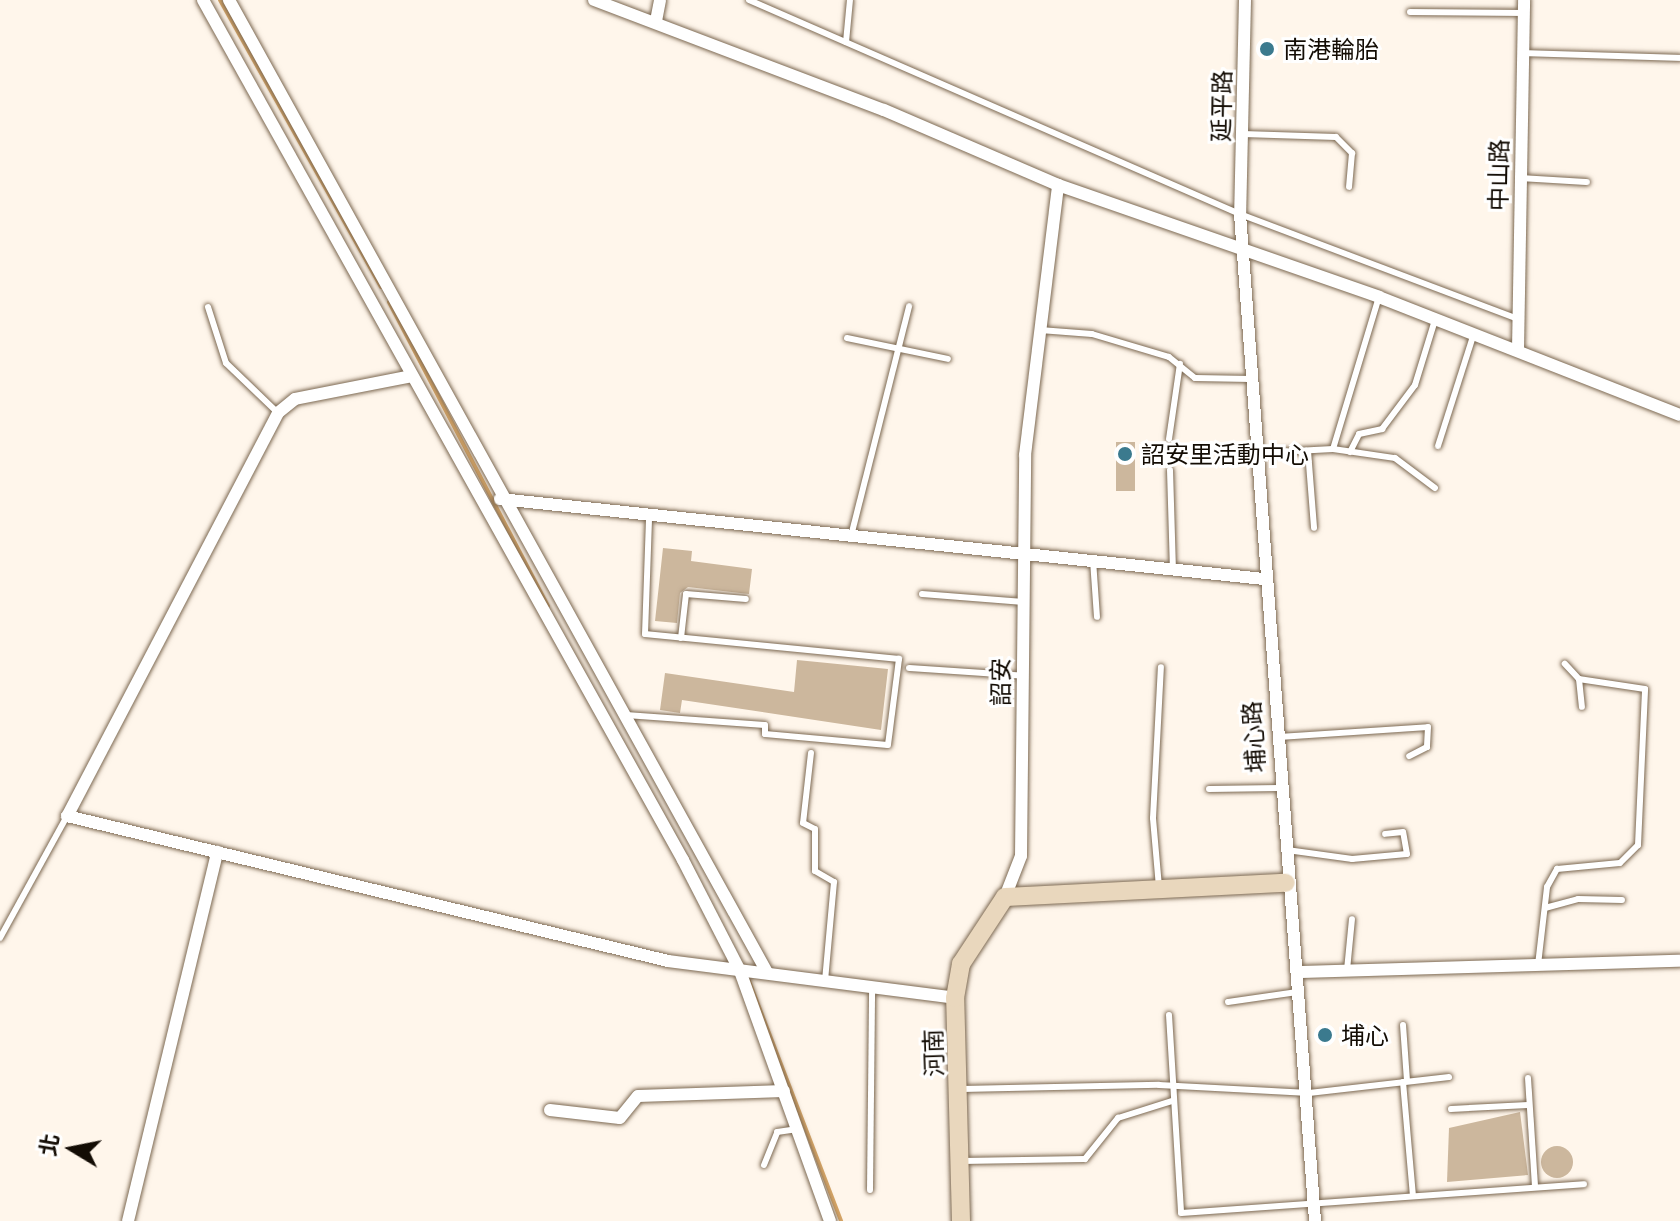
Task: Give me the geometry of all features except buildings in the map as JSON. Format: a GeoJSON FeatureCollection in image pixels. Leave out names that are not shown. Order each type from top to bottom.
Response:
{"type":"FeatureCollection","features":[{"type":"Feature","properties":{"kind":"street"},"geometry":{"type":"LineString","coordinates":[[203,0],[412,376],[483,497],[740,971],[830,1221]]}},
{"type":"Feature","properties":{"kind":"street"},"geometry":{"type":"LineString","coordinates":[[229,0],[767,972]]}},
{"type":"Feature","properties":{"kind":"street"},"geometry":{"type":"LineString","coordinates":[[594,0],[656,21],[1058,185],[1379,297],[1680,415]]}},
{"type":"Feature","properties":{"kind":"street"},"geometry":{"type":"LineString","coordinates":[[656,21],[660,0]]}},
{"type":"Feature","properties":{"kind":"street","name":"延平路"},"geometry":{"type":"LineString","coordinates":[[1243,249],[1240,214],[1245,0]]}},
{"type":"Feature","properties":{"kind":"street","name":"中山路"},"geometry":{"type":"LineString","coordinates":[[1518,350],[1521,320],[1519,178],[1524,6]]}},
{"type":"Feature","properties":{"kind":"street","name":"詔安"},"geometry":{"type":"LineString","coordinates":[[1005,897],[1021,856],[1025,676],[1023,552],[1036,330],[1058,185]]}},
{"type":"Feature","properties":{"kind":"street","name":"埔心路"},"geometry":{"type":"LineString","coordinates":[[1243,249],[1283,850],[1301,992],[1315,1221]]}},
{"type":"Feature","properties":{"kind":"street"},"geometry":{"type":"LineString","coordinates":[[412,376],[295,399],[278,413],[67,816],[668,961],[955,998]]}},
{"type":"Feature","properties":{"kind":"street"},"geometry":{"type":"LineString","coordinates":[[483,497],[649,518],[1023,552],[1264,579]]}},
{"type":"Feature","properties":{"kind":"street"},"geometry":{"type":"LineString","coordinates":[[128,1221],[217,852]]}},
{"type":"Feature","properties":{"kind":"street"},"geometry":{"type":"LineString","coordinates":[[1005,897],[1286,883]]}},
{"type":"Feature","properties":{"kind":"street","name":"河南"},"geometry":{"type":"LineString","coordinates":[[961,1221],[955,998],[961,964],[1005,897]]}},
{"type":"Feature","properties":{"kind":"street"},"geometry":{"type":"LineString","coordinates":[[1299,972],[1680,961]]}},
{"type":"Feature","properties":{"kind":"street"},"geometry":{"type":"LineString","coordinates":[[550,1110],[620,1118],[638,1096],[784,1091]]}},
{"type":"Feature","properties":{"kind":"lane"},"geometry":{"type":"LineString","coordinates":[[749,0],[1240,214],[1521,320]]}},
{"type":"Feature","properties":{"kind":"lane"},"geometry":{"type":"LineString","coordinates":[[846,42],[850,0]]}},
{"type":"Feature","properties":{"kind":"lane"},"geometry":{"type":"LineString","coordinates":[[1410,12],[1524,6]]}},
{"type":"Feature","properties":{"kind":"lane"},"geometry":{"type":"LineString","coordinates":[[1523,53],[1680,58]]}},
{"type":"Feature","properties":{"kind":"lane"},"geometry":{"type":"LineString","coordinates":[[1243,134],[1336,137],[1352,153],[1349,187]]}},
{"type":"Feature","properties":{"kind":"lane"},"geometry":{"type":"LineString","coordinates":[[1519,178],[1587,182]]}},
{"type":"Feature","properties":{"kind":"lane"},"geometry":{"type":"LineString","coordinates":[[1333,449],[1379,297]]}},
{"type":"Feature","properties":{"kind":"lane"},"geometry":{"type":"LineString","coordinates":[[851,536],[909,306]]}},
{"type":"Feature","properties":{"kind":"lane"},"geometry":{"type":"LineString","coordinates":[[208,307],[226,363],[278,413]]}},
{"type":"Feature","properties":{"kind":"lane"},"geometry":{"type":"LineString","coordinates":[[1350,452],[1359,434],[1382,429],[1415,385],[1435,320]]}},
{"type":"Feature","properties":{"kind":"lane"},"geometry":{"type":"LineString","coordinates":[[1036,330],[1092,334],[1180,364],[1195,378],[1251,379]]}},
{"type":"Feature","properties":{"kind":"lane"},"geometry":{"type":"LineString","coordinates":[[1438,446],[1474,334]]}},
{"type":"Feature","properties":{"kind":"lane"},"geometry":{"type":"LineString","coordinates":[[847,338],[948,359]]}},
{"type":"Feature","properties":{"kind":"lane"},"geometry":{"type":"LineString","coordinates":[[1169,439],[1180,364]]}},
{"type":"Feature","properties":{"kind":"lane"},"geometry":{"type":"LineString","coordinates":[[1256,453],[1333,449],[1395,458],[1435,488]]}},
{"type":"Feature","properties":{"kind":"lane"},"geometry":{"type":"LineString","coordinates":[[1308,451],[1314,528]]}},
{"type":"Feature","properties":{"kind":"lane"},"geometry":{"type":"LineString","coordinates":[[1170,470],[1173,569]]}},
{"type":"Feature","properties":{"kind":"lane"},"geometry":{"type":"LineString","coordinates":[[626,715],[765,725],[765,734],[888,745],[899,659],[645,634],[649,518]]}},
{"type":"Feature","properties":{"kind":"lane"},"geometry":{"type":"LineString","coordinates":[[1093,560],[1097,617]]}},
{"type":"Feature","properties":{"kind":"lane"},"geometry":{"type":"LineString","coordinates":[[681,638],[686,594],[746,599]]}},
{"type":"Feature","properties":{"kind":"lane"},"geometry":{"type":"LineString","coordinates":[[922,594],[1024,602]]}},
{"type":"Feature","properties":{"kind":"lane"},"geometry":{"type":"LineString","coordinates":[[1565,664],[1579,679],[1582,707]]}},
{"type":"Feature","properties":{"kind":"lane"},"geometry":{"type":"LineString","coordinates":[[1159,891],[1153,818],[1161,667]]}},
{"type":"Feature","properties":{"kind":"lane"},"geometry":{"type":"LineString","coordinates":[[909,668],[1025,676]]}},
{"type":"Feature","properties":{"kind":"lane"},"geometry":{"type":"LineString","coordinates":[[1538,965],[1545,908],[1557,869],[1620,863],[1638,845],[1645,689],[1579,679]]}},
{"type":"Feature","properties":{"kind":"lane"},"geometry":{"type":"LineString","coordinates":[[1275,737],[1428,727],[1427,747],[1409,756]]}},
{"type":"Feature","properties":{"kind":"lane"},"geometry":{"type":"LineString","coordinates":[[811,753],[803,823],[815,829],[815,871],[834,882],[825,980]]}},
{"type":"Feature","properties":{"kind":"lane"},"geometry":{"type":"LineString","coordinates":[[1209,789],[1279,788]]}},
{"type":"Feature","properties":{"kind":"lane"},"geometry":{"type":"LineString","coordinates":[[0,938],[67,816]]}},
{"type":"Feature","properties":{"kind":"lane"},"geometry":{"type":"LineString","coordinates":[[1283,850],[1352,859],[1407,854],[1403,832],[1385,834]]}},
{"type":"Feature","properties":{"kind":"lane"},"geometry":{"type":"LineString","coordinates":[[1545,908],[1578,899],[1622,900]]}},
{"type":"Feature","properties":{"kind":"lane"},"geometry":{"type":"LineString","coordinates":[[1347,970],[1352,919]]}},
{"type":"Feature","properties":{"kind":"lane"},"geometry":{"type":"LineString","coordinates":[[870,1190],[872,986]]}},
{"type":"Feature","properties":{"kind":"lane"},"geometry":{"type":"LineString","coordinates":[[1228,1002],[1301,992]]}},
{"type":"Feature","properties":{"kind":"lane"},"geometry":{"type":"LineString","coordinates":[[1169,1015],[1170,1089],[1181,1213],[1584,1184]]}},
{"type":"Feature","properties":{"kind":"lane"},"geometry":{"type":"LineString","coordinates":[[1403,1025],[1413,1196]]}},
{"type":"Feature","properties":{"kind":"lane"},"geometry":{"type":"LineString","coordinates":[[958,1089],[1170,1089],[1309,1093],[1449,1077]]}},
{"type":"Feature","properties":{"kind":"lane"},"geometry":{"type":"LineString","coordinates":[[1528,1078],[1535,1186]]}},
{"type":"Feature","properties":{"kind":"lane"},"geometry":{"type":"LineString","coordinates":[[960,1162],[1085,1159],[1118,1118],[1172,1101]]}},
{"type":"Feature","properties":{"kind":"lane"},"geometry":{"type":"LineString","coordinates":[[1451,1109],[1528,1105]]}},
{"type":"Feature","properties":{"kind":"lane"},"geometry":{"type":"LineString","coordinates":[[764,1165],[777,1132],[798,1129]]}},
{"type":"Feature","properties":{"kind":"waterway"},"geometry":{"type":"LineString","coordinates":[[220,0],[381,287]]}},
{"type":"Feature","properties":{"kind":"waterway"},"geometry":{"type":"LineString","coordinates":[[389,302],[548,606]]}},
{"type":"Feature","properties":{"kind":"waterway"},"geometry":{"type":"LineString","coordinates":[[749,981],[841,1221]]}},
{"type":"Feature","properties":{"kind":"place","name":"南港輪胎"},"geometry":{"type":"Point","coordinates":[1267,49]}},
{"type":"Feature","properties":{"kind":"place","name":"詔安里活動中心"},"geometry":{"type":"Point","coordinates":[1125,454]}},
{"type":"Feature","properties":{"kind":"place","name":"埔心"},"geometry":{"type":"Point","coordinates":[1325,1035]}}]}
